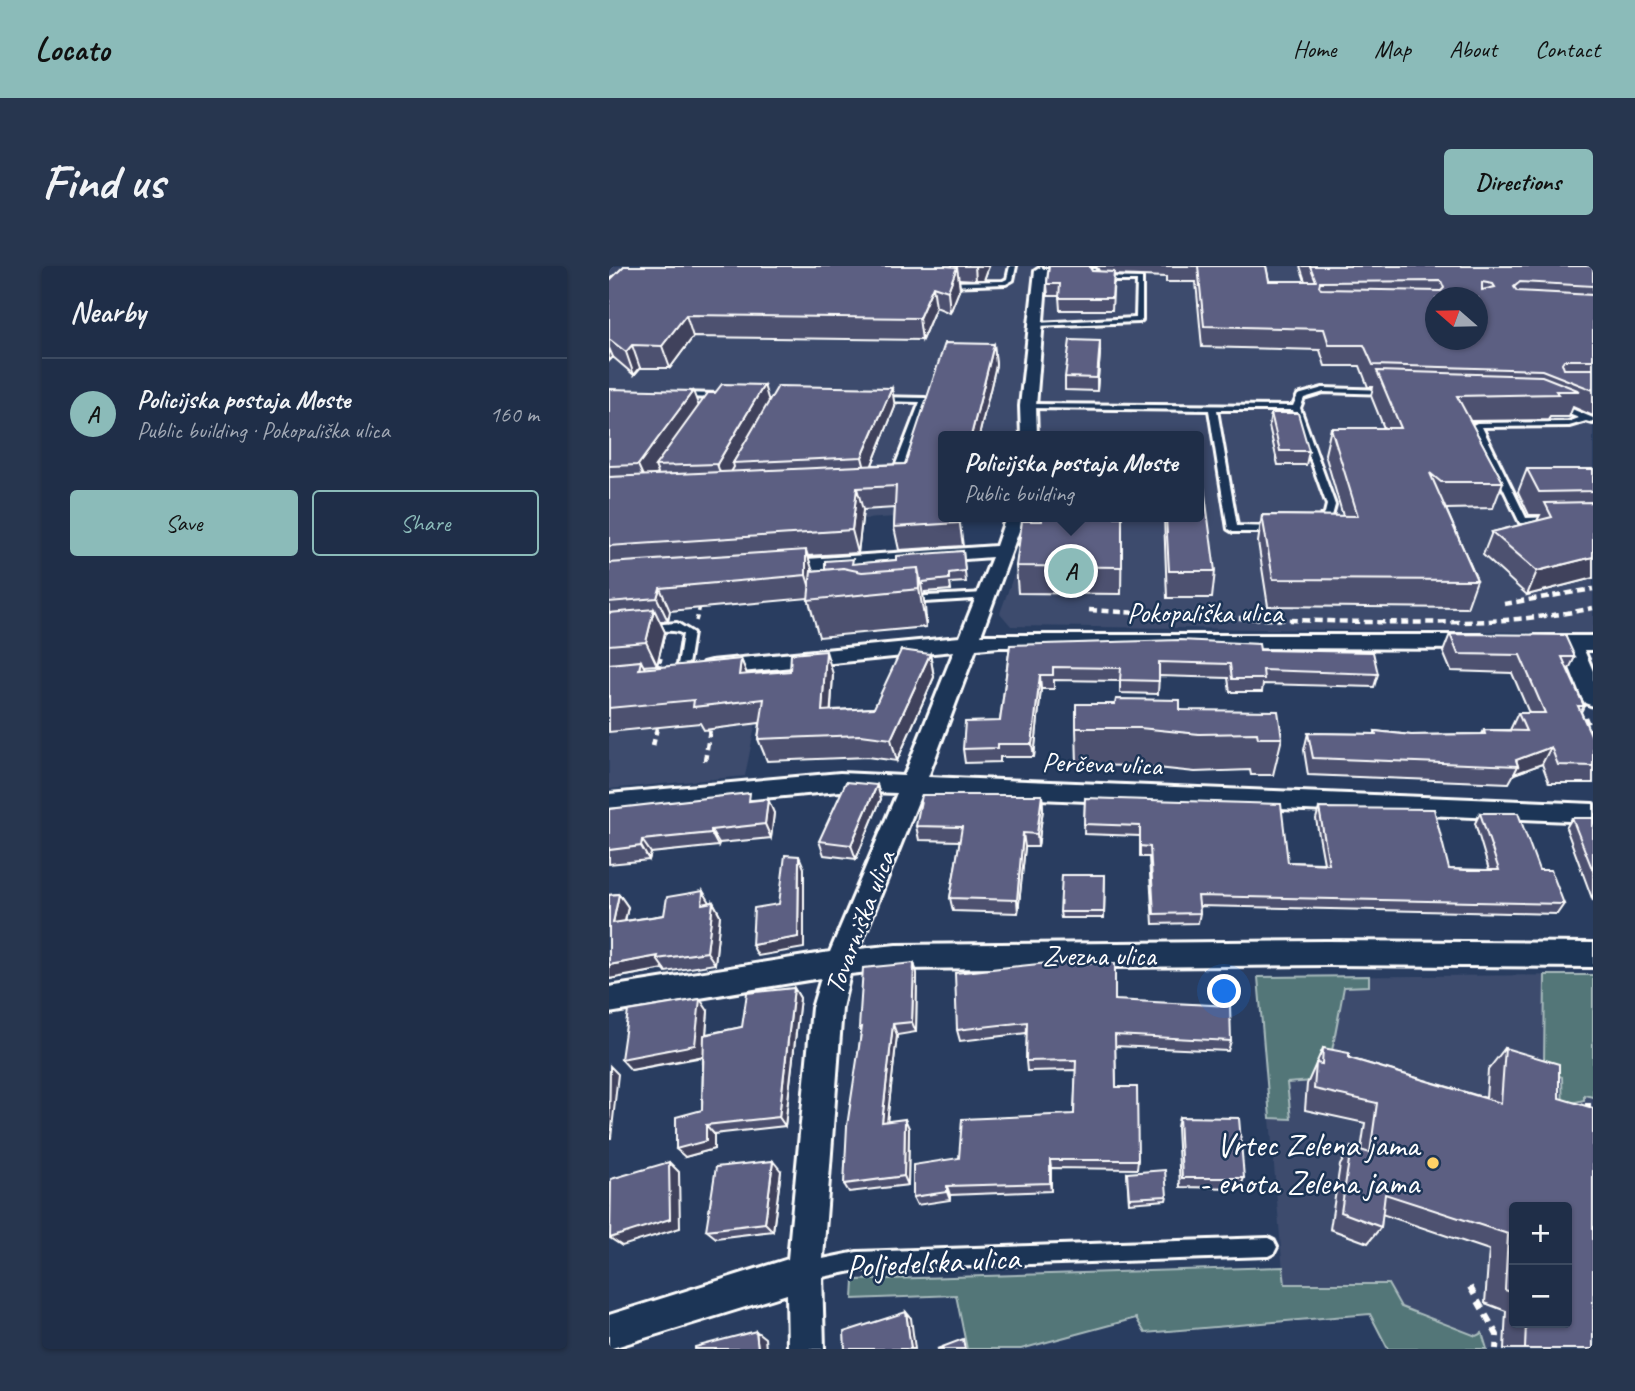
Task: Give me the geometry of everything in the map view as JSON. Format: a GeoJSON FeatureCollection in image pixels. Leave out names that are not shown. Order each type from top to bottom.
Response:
{"type":"FeatureCollection","features":[{"type":"Feature","properties":{"kind":"street"},"geometry":{"type":"LineString","coordinates":[[1029,431],[1028,406],[1041,271]]}},
{"type":"Feature","properties":{"kind":"street","name":"Tovarniška ulica"},"geometry":{"type":"LineString","coordinates":[[806,1349],[804,1271],[827,1008],[839,963],[913,785],[1013,522]]}},
{"type":"Feature","properties":{"kind":"street"},"geometry":{"type":"LineString","coordinates":[[758,568],[820,570],[1004,551]]}},
{"type":"Feature","properties":{"kind":"street","name":"Pokopališka ulica"},"geometry":{"type":"LineString","coordinates":[[660,666],[682,671],[968,642],[1155,639],[1582,643]]}},
{"type":"Feature","properties":{"kind":"street"},"geometry":{"type":"LineString","coordinates":[[1582,643],[1593,698]]}},
{"type":"Feature","properties":{"kind":"street","name":"Perčeva ulica"},"geometry":{"type":"LineString","coordinates":[[609,803],[839,782],[1593,813]]}},
{"type":"Feature","properties":{"kind":"street","name":"Zvezna ulica"},"geometry":{"type":"LineString","coordinates":[[609,1000],[839,963],[910,956],[1313,953],[1593,955]]}},
{"type":"Feature","properties":{"kind":"street","name":"Poljedelska ulica"},"geometry":{"type":"LineString","coordinates":[[609,1333],[804,1271]]}},
{"type":"Feature","properties":{"kind":"lane"},"geometry":{"type":"LineString","coordinates":[[936,282],[998,285],[1010,280],[1013,266]]}},
{"type":"Feature","properties":{"kind":"lane"},"geometry":{"type":"LineString","coordinates":[[1036,325],[1139,320],[1140,279],[1094,279],[1094,271],[1041,271]]}},
{"type":"Feature","properties":{"kind":"lane"},"geometry":{"type":"LineString","coordinates":[[1304,529],[1320,522],[1329,514],[1331,505],[1296,408],[1301,397],[1323,390],[1392,392]]}},
{"type":"Feature","properties":{"kind":"lane"},"geometry":{"type":"LineString","coordinates":[[670,394],[731,396]]}},
{"type":"Feature","properties":{"kind":"lane"},"geometry":{"type":"LineString","coordinates":[[711,406],[719,396]]}},
{"type":"Feature","properties":{"kind":"lane"},"geometry":{"type":"LineString","coordinates":[[872,399],[925,400],[893,481],[880,482]]}},
{"type":"Feature","properties":{"kind":"lane"},"geometry":{"type":"LineString","coordinates":[[1545,400],[1590,420]]}},
{"type":"Feature","properties":{"kind":"lane"},"geometry":{"type":"LineString","coordinates":[[1028,406],[1296,408]]}},
{"type":"Feature","properties":{"kind":"lane"},"geometry":{"type":"LineString","coordinates":[[1213,408],[1233,529],[1280,529]]}},
{"type":"Feature","properties":{"kind":"lane"},"geometry":{"type":"LineString","coordinates":[[1565,520],[1524,521],[1477,425],[1569,424],[1590,420]]}},
{"type":"Feature","properties":{"kind":"lane"},"geometry":{"type":"LineString","coordinates":[[897,601],[986,596]]}},
{"type":"Feature","properties":{"kind":"lane"},"geometry":{"type":"LineString","coordinates":[[632,629],[672,626],[685,630],[689,639],[682,671]]}},
{"type":"Feature","properties":{"kind":"lane","name":"Poljedelska ulica"},"geometry":{"type":"LineString","coordinates":[[804,1271],[857,1261],[1268,1247]]}},
{"type":"Feature","properties":{"kind":"path"},"geometry":{"type":"LineString","coordinates":[[685,630],[698,620],[703,596]]}},
{"type":"Feature","properties":{"kind":"path"},"geometry":{"type":"LineString","coordinates":[[653,746],[657,727]]}},
{"type":"Feature","properties":{"kind":"path"},"geometry":{"type":"LineString","coordinates":[[705,761],[710,729]]}},
{"type":"Feature","properties":{"kind":"path"},"geometry":{"type":"LineString","coordinates":[[1588,1125],[1588,1102],[1593,1103]]}},
{"type":"Feature","properties":{"kind":"path"},"geometry":{"type":"LineString","coordinates":[[1470,1287],[1497,1335],[1496,1349]]}},
{"type":"Feature","properties":{"kind":"shaded area"},"geometry":{"type":"Polygon","coordinates":[[[1593,266],[1593,633],[1011,626],[1000,613],[1033,522],[1204,522],[1204,431],[938,431],[938,514],[609,535],[609,268],[1593,266]]]}},
{"type":"Feature","properties":{"kind":"shaded area"},"geometry":{"type":"Polygon","coordinates":[[[609,691],[761,696],[745,776],[609,789],[609,691]]]}},
{"type":"Feature","properties":{"kind":"shaded area","name":"Vrtec Zelena jama - enota Zelena jama"},"geometry":{"type":"Polygon","coordinates":[[[1593,975],[1593,1349],[1423,1349],[1388,1284],[1284,1284],[1258,977],[1593,975]]]}},
{"type":"Feature","properties":{"kind":"green space"},"geometry":{"type":"Polygon","coordinates":[[[1545,975],[1593,975],[1593,1097],[1584,1095],[1584,1100],[1572,1103],[1563,1111],[1562,1077],[1551,1073],[1544,1065],[1545,975]]]}},
{"type":"Feature","properties":{"kind":"green space"},"geometry":{"type":"Polygon","coordinates":[[[1369,976],[1369,986],[1344,987],[1328,1072],[1313,1081],[1287,1083],[1291,1119],[1270,1118],[1258,977],[1369,976]]]}},
{"type":"Feature","properties":{"kind":"green space"},"geometry":{"type":"Polygon","coordinates":[[[1283,1267],[1285,1284],[1388,1284],[1401,1307],[1476,1336],[1482,1333],[1487,1349],[1388,1349],[1370,1314],[1145,1333],[1136,1318],[1021,1349],[967,1349],[956,1295],[853,1299],[854,1280],[1283,1267]]]}},
{"type":"Feature","properties":{"kind":"building"},"geometry":{"type":"Polygon","coordinates":[[[624,266],[957,267],[948,291],[933,286],[919,318],[686,315],[662,346],[632,345],[626,352],[609,339],[609,281],[624,266]]]}},
{"type":"Feature","properties":{"kind":"building"},"geometry":{"type":"Polygon","coordinates":[[[1049,266],[1089,266],[1092,271],[1114,272],[1112,298],[1059,298],[1060,284],[1047,284],[1049,266]]]}},
{"type":"Feature","properties":{"kind":"building"},"geometry":{"type":"Polygon","coordinates":[[[1198,266],[1266,266],[1269,281],[1316,281],[1310,266],[1593,266],[1593,286],[1520,282],[1514,287],[1517,291],[1593,295],[1593,360],[1564,360],[1562,363],[1564,369],[1593,369],[1593,390],[1542,370],[1373,365],[1364,345],[1329,345],[1324,329],[1204,326],[1198,266]]]}},
{"type":"Feature","properties":{"kind":"building"},"geometry":{"type":"Polygon","coordinates":[[[1070,340],[1100,341],[1097,378],[1065,377],[1070,340]]]}},
{"type":"Feature","properties":{"kind":"building"},"geometry":{"type":"Polygon","coordinates":[[[945,343],[994,344],[972,431],[938,431],[938,522],[959,523],[894,527],[896,486],[857,488],[852,530],[609,546],[609,477],[905,464],[945,343]]]}},
{"type":"Feature","properties":{"kind":"building"},"geometry":{"type":"Polygon","coordinates":[[[1377,371],[1542,376],[1580,391],[1556,391],[1558,394],[1457,396],[1503,482],[1441,482],[1430,473],[1477,580],[1273,579],[1262,515],[1358,516],[1331,428],[1401,428],[1377,371]]]}},
{"type":"Feature","properties":{"kind":"building"},"geometry":{"type":"Polygon","coordinates":[[[722,384],[764,385],[717,464],[655,466],[708,393],[715,393],[722,384]]]}},
{"type":"Feature","properties":{"kind":"building"},"geometry":{"type":"Polygon","coordinates":[[[778,386],[892,388],[862,457],[733,463],[778,386]]]}},
{"type":"Feature","properties":{"kind":"building"},"geometry":{"type":"Polygon","coordinates":[[[609,389],[693,391],[638,465],[609,466],[609,389]]]}},
{"type":"Feature","properties":{"kind":"building"},"geometry":{"type":"Polygon","coordinates":[[[1271,413],[1298,413],[1309,451],[1280,451],[1271,413]]]}},
{"type":"Feature","properties":{"kind":"building"},"geometry":{"type":"Polygon","coordinates":[[[1527,469],[1593,469],[1593,491],[1539,492],[1527,469]]]}},
{"type":"Feature","properties":{"kind":"building"},"geometry":{"type":"Polygon","coordinates":[[[1204,487],[1215,571],[1169,571],[1166,522],[1204,522],[1204,487]]]}},
{"type":"Feature","properties":{"kind":"building"},"geometry":{"type":"Polygon","coordinates":[[[1593,502],[1593,557],[1537,571],[1492,532],[1552,517],[1545,503],[1593,502]]]}},
{"type":"Feature","properties":{"kind":"building"},"geometry":{"type":"Polygon","coordinates":[[[1022,522],[1122,522],[1122,567],[1016,566],[1022,522]]]}},
{"type":"Feature","properties":{"kind":"building"},"geometry":{"type":"Polygon","coordinates":[[[806,550],[806,575],[660,588],[657,598],[609,602],[609,563],[806,550]]]}},
{"type":"Feature","properties":{"kind":"building"},"geometry":{"type":"Polygon","coordinates":[[[963,551],[965,571],[949,573],[949,579],[923,584],[918,568],[862,572],[843,568],[825,570],[825,561],[853,559],[852,564],[896,560],[896,556],[963,551]]]}},
{"type":"Feature","properties":{"kind":"building"},"geometry":{"type":"Polygon","coordinates":[[[843,568],[862,572],[918,568],[919,589],[808,600],[811,571],[843,568]]]}},
{"type":"Feature","properties":{"kind":"building"},"geometry":{"type":"Polygon","coordinates":[[[654,609],[646,642],[609,645],[609,613],[654,609]]]}},
{"type":"Feature","properties":{"kind":"building"},"geometry":{"type":"Polygon","coordinates":[[[1450,634],[1565,635],[1575,657],[1562,657],[1584,706],[1578,706],[1593,739],[1593,766],[1558,765],[1551,747],[1516,760],[1518,766],[1313,758],[1308,733],[1376,734],[1375,731],[1411,735],[1485,734],[1484,730],[1526,731],[1518,713],[1545,713],[1520,655],[1458,654],[1450,634]]]}},
{"type":"Feature","properties":{"kind":"building"},"geometry":{"type":"Polygon","coordinates":[[[1180,640],[1259,644],[1260,650],[1373,652],[1378,674],[1263,670],[1264,679],[1232,679],[1230,664],[1159,662],[1159,681],[1120,680],[1121,668],[1053,667],[1053,675],[1040,675],[1032,744],[998,744],[998,748],[963,749],[965,722],[1000,721],[1010,645],[1180,640]]]}},
{"type":"Feature","properties":{"kind":"building"},"geometry":{"type":"Polygon","coordinates":[[[901,650],[930,654],[891,739],[861,735],[758,739],[764,699],[693,707],[694,700],[609,708],[609,664],[641,661],[639,669],[741,659],[739,675],[790,671],[791,654],[826,651],[822,711],[874,708],[901,650]]]}},
{"type":"Feature","properties":{"kind":"building"},"geometry":{"type":"Polygon","coordinates":[[[1116,699],[1180,700],[1180,710],[1278,711],[1282,738],[1258,738],[1257,733],[1199,734],[1140,728],[1076,728],[1076,704],[1115,704],[1116,699]]]}},
{"type":"Feature","properties":{"kind":"building"},"geometry":{"type":"Polygon","coordinates":[[[846,782],[877,785],[851,845],[819,841],[846,782]]]}},
{"type":"Feature","properties":{"kind":"building"},"geometry":{"type":"Polygon","coordinates":[[[750,793],[749,801],[768,799],[765,824],[642,840],[641,846],[609,850],[609,809],[750,793]]]}},
{"type":"Feature","properties":{"kind":"building"},"geometry":{"type":"Polygon","coordinates":[[[922,795],[1042,795],[1037,834],[1023,833],[1017,900],[950,898],[962,827],[916,826],[922,795]]]}},
{"type":"Feature","properties":{"kind":"building"},"geometry":{"type":"Polygon","coordinates":[[[1085,798],[1281,804],[1288,862],[1329,864],[1319,808],[1434,809],[1449,869],[1465,870],[1499,870],[1480,813],[1518,813],[1539,870],[1551,870],[1564,904],[1198,896],[1200,913],[1154,914],[1150,847],[1140,846],[1140,826],[1084,824],[1085,798]]]}},
{"type":"Feature","properties":{"kind":"building"},"geometry":{"type":"Polygon","coordinates":[[[1572,818],[1593,818],[1593,871],[1572,818]]]}},
{"type":"Feature","properties":{"kind":"building"},"geometry":{"type":"Polygon","coordinates":[[[785,855],[799,856],[798,937],[752,945],[754,908],[779,904],[785,855]]]}},
{"type":"Feature","properties":{"kind":"building"},"geometry":{"type":"Polygon","coordinates":[[[1062,875],[1105,875],[1104,912],[1060,912],[1062,875]]]}},
{"type":"Feature","properties":{"kind":"building"},"geometry":{"type":"Polygon","coordinates":[[[703,891],[702,904],[713,902],[707,952],[657,959],[658,956],[609,965],[609,895],[619,894],[613,923],[664,915],[667,897],[703,891]]]}},
{"type":"Feature","properties":{"kind":"building"},"geometry":{"type":"Polygon","coordinates":[[[914,963],[912,1022],[893,1024],[882,1122],[905,1119],[904,1176],[844,1184],[847,1126],[862,1027],[859,1028],[863,968],[914,963]]]}},
{"type":"Feature","properties":{"kind":"building"},"geometry":{"type":"Polygon","coordinates":[[[1048,963],[1115,963],[1115,1000],[1230,1006],[1231,1041],[1115,1035],[1116,1087],[1137,1087],[1138,1160],[1050,1160],[1050,1183],[947,1186],[947,1192],[913,1197],[913,1165],[959,1158],[962,1119],[1074,1114],[1076,1060],[1026,1061],[1027,1022],[957,1030],[955,973],[1048,963]]]}},
{"type":"Feature","properties":{"kind":"building"},"geometry":{"type":"Polygon","coordinates":[[[794,988],[779,1117],[706,1125],[706,1141],[676,1149],[676,1117],[702,1110],[704,1035],[742,1027],[747,993],[794,988]]]}},
{"type":"Feature","properties":{"kind":"building"},"geometry":{"type":"Polygon","coordinates":[[[700,999],[695,1045],[621,1059],[628,1011],[700,999]]]}},
{"type":"Feature","properties":{"kind":"building"},"geometry":{"type":"Polygon","coordinates":[[[1323,1048],[1349,1053],[1349,1058],[1501,1103],[1505,1048],[1559,1064],[1559,1098],[1593,1108],[1593,1349],[1525,1349],[1526,1328],[1572,1328],[1572,1202],[1509,1202],[1509,1291],[1505,1290],[1508,1234],[1385,1194],[1381,1227],[1341,1212],[1351,1147],[1370,1153],[1377,1103],[1314,1089],[1316,1063],[1322,1064],[1323,1048]]]}},
{"type":"Feature","properties":{"kind":"building"},"geometry":{"type":"Polygon","coordinates":[[[1179,1117],[1239,1118],[1244,1178],[1182,1178],[1179,1117]]]}},
{"type":"Feature","properties":{"kind":"building"},"geometry":{"type":"Polygon","coordinates":[[[773,1161],[765,1223],[706,1230],[716,1167],[773,1161]]]}},
{"type":"Feature","properties":{"kind":"building"},"geometry":{"type":"Polygon","coordinates":[[[669,1162],[670,1219],[610,1238],[611,1179],[669,1162]]]}},
{"type":"Feature","properties":{"kind":"building"},"geometry":{"type":"Polygon","coordinates":[[[1165,1170],[1167,1196],[1129,1198],[1127,1173],[1165,1170]]]}},
{"type":"Feature","properties":{"kind":"building"},"geometry":{"type":"Polygon","coordinates":[[[906,1312],[911,1349],[845,1349],[844,1332],[906,1312]]]}},
{"type":"Feature","properties":{"kind":"building"},"geometry":{"type":"Polygon","coordinates":[[[756,1331],[758,1349],[695,1349],[695,1347],[756,1331]]]}},
{"type":"Feature","properties":{"kind":"building"},"geometry":{"type":"Polygon","coordinates":[[[963,1339],[965,1349],[937,1349],[963,1339]]]}},
{"type":"Feature","properties":{"kind":"railway"},"geometry":{"type":"LineString","coordinates":[[1504,604],[1593,589]]}},
{"type":"Feature","properties":{"kind":"railway"},"geometry":{"type":"LineString","coordinates":[[1089,610],[1261,619],[1423,622],[1508,620],[1593,608]]}},
{"type":"Feature","properties":{"kind":"place","name":"Policijska postaja Moste"},"geometry":{"type":"Point","coordinates":[1071,571]}},
{"type":"Feature","properties":{"kind":"place","name":"Vrtec Zelena jama - enota Zelena jama"},"geometry":{"type":"Point","coordinates":[1433,1163]}}]}
